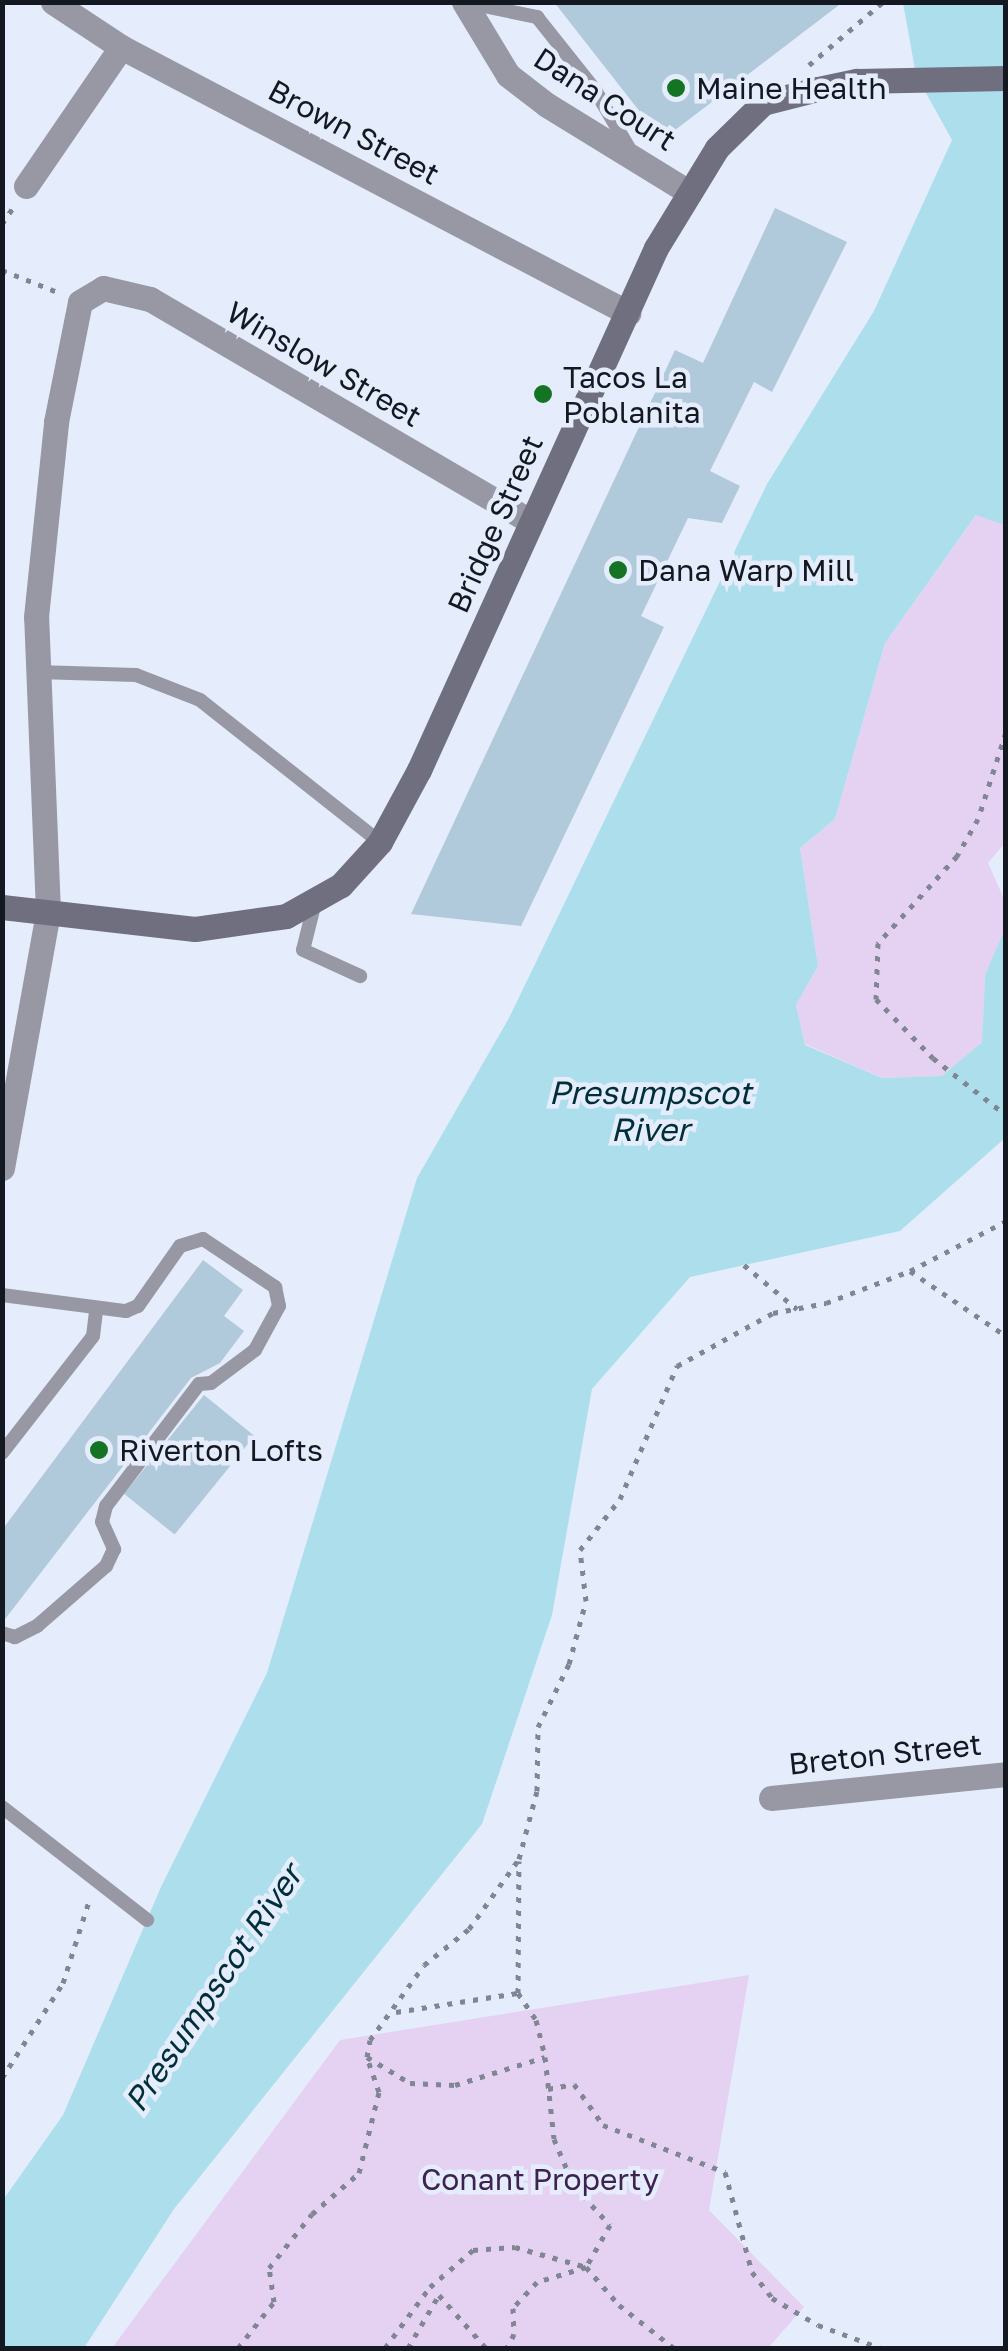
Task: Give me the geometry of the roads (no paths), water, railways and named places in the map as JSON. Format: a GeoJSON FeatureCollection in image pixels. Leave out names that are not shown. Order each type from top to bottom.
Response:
{"type":"FeatureCollection","features":[{"type":"Feature","properties":{"kind":"street","name":"Brown Street"},"geometry":{"type":"LineString","coordinates":[[53,2],[121,47],[628,313]]}},
{"type":"Feature","properties":{"kind":"street","name":"Dana Court"},"geometry":{"type":"LineString","coordinates":[[464,2],[508,74],[546,106],[687,191]]}},
{"type":"Feature","properties":{"kind":"street"},"geometry":{"type":"LineString","coordinates":[[26,186],[121,47]]}},
{"type":"Feature","properties":{"kind":"street","name":"Bridge Street"},"geometry":{"type":"LineString","coordinates":[[2,907],[195,929],[255,924],[315,902],[380,842],[687,191],[763,103],[857,80],[902,84],[1006,78]]}},
{"type":"Feature","properties":{"kind":"street","name":"Winslow Street"},"geometry":{"type":"LineString","coordinates":[[37,672],[36,617],[56,422],[80,302],[103,288],[150,299],[531,522]]}},
{"type":"Feature","properties":{"kind":"street"},"geometry":{"type":"LineString","coordinates":[[2,1168],[48,912],[37,672]]}},
{"type":"Feature","properties":{"kind":"street","name":"Breton Street"},"geometry":{"type":"LineString","coordinates":[[771,1798],[1006,1774]]}},
{"type":"Feature","properties":{"kind":"lane"},"geometry":{"type":"LineString","coordinates":[[464,2],[537,17],[594,90],[633,156]]}},
{"type":"Feature","properties":{"kind":"lane"},"geometry":{"type":"LineString","coordinates":[[37,672],[136,675],[200,700],[380,842]]}},
{"type":"Feature","properties":{"kind":"lane"},"geometry":{"type":"LineString","coordinates":[[315,902],[303,950],[360,976]]}},
{"type":"Feature","properties":{"kind":"lane"},"geometry":{"type":"LineString","coordinates":[[2,1295],[96,1311],[138,1306],[180,1246],[203,1239],[275,1287],[279,1306],[255,1350],[210,1383],[199,1384],[106,1506],[102,1522],[114,1550],[106,1566],[37,1626],[15,1637],[2,1633]]}},
{"type":"Feature","properties":{"kind":"lane"},"geometry":{"type":"LineString","coordinates":[[2,1453],[92,1336],[96,1311]]}},
{"type":"Feature","properties":{"kind":"lane"},"geometry":{"type":"LineString","coordinates":[[2,1807],[147,1920]]}},
{"type":"Feature","properties":{"kind":"water","name":"Presumpscot River"},"geometry":{"type":"Polygon","coordinates":[[[903,3],[1005,3],[1005,525],[976,515],[885,643],[835,819],[800,848],[818,966],[796,1005],[805,1045],[882,1078],[942,1076],[982,1042],[985,975],[1005,929],[1005,1138],[900,1231],[690,1277],[592,1389],[552,1615],[482,1824],[174,2209],[84,2348],[3,2348],[3,2200],[63,2115],[161,1887],[267,1673],[417,1178],[509,1018],[767,484],[874,311],[952,140],[916,75],[903,3]]]}},
{"type":"Feature","properties":{"kind":"place","name":"Maine Health"},"geometry":{"type":"Point","coordinates":[676,88]}},
{"type":"Feature","properties":{"kind":"place","name":"Tacos La Poblanita"},"geometry":{"type":"Point","coordinates":[543,394]}},
{"type":"Feature","properties":{"kind":"place","name":"Dana Warp Mill"},"geometry":{"type":"Point","coordinates":[618,570]}},
{"type":"Feature","properties":{"kind":"place","name":"Riverton Lofts"},"geometry":{"type":"Point","coordinates":[99,1450]}},
{"type":"Feature","properties":{"kind":"park label","name":"Conant Property"},"geometry":{"type":"Point","coordinates":[540,2179]}}]}
